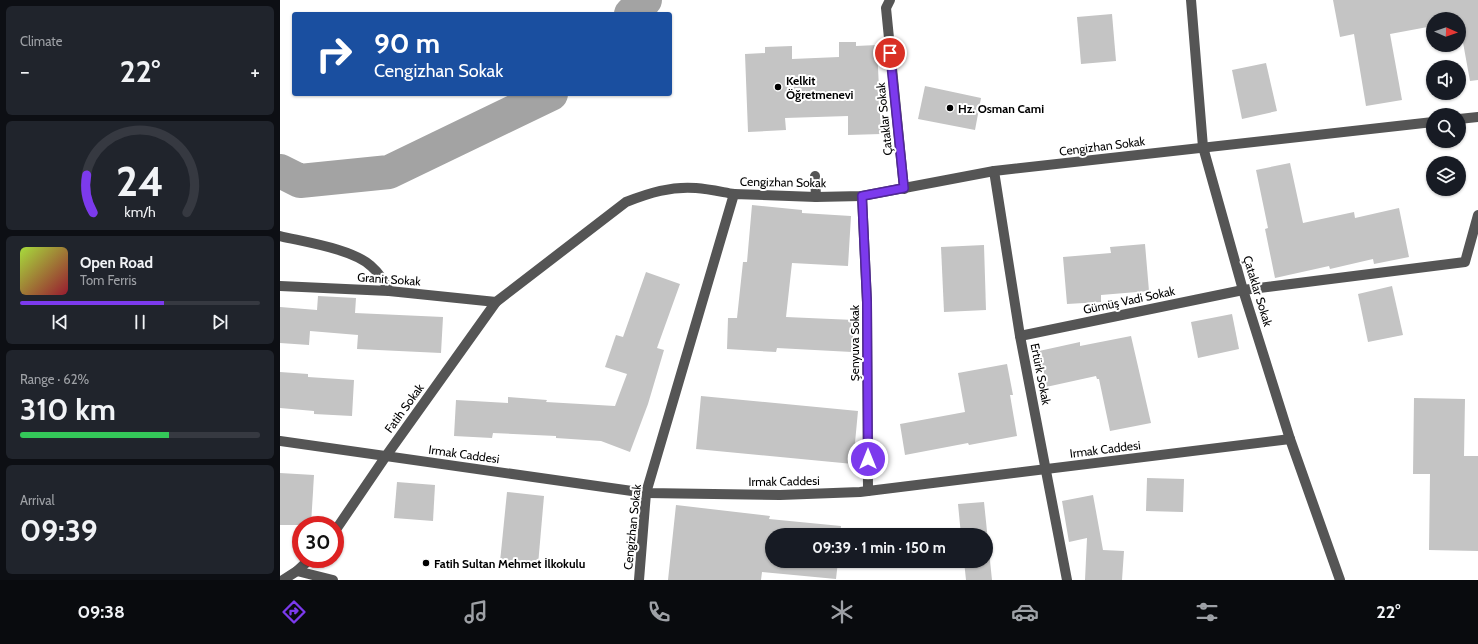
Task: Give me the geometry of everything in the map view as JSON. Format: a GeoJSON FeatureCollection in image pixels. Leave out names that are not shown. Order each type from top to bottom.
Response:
{"type":"FeatureCollection","features":[{"type":"Feature","properties":{"kind":"street","name":"Çataklar Sokak"},"geometry":{"type":"LineString","coordinates":[[890,0],[886,8],[904,188]]}},
{"type":"Feature","properties":{"kind":"street","name":"Çataklar Sokak"},"geometry":{"type":"LineString","coordinates":[[1191,0],[1203,148],[1243,290],[1290,439],[1337,560],[1340,580]]}},
{"type":"Feature","properties":{"kind":"street"},"geometry":{"type":"LineString","coordinates":[[1466,118],[1478,117]]}},
{"type":"Feature","properties":{"kind":"street","name":"Cengizhan Sokak"},"geometry":{"type":"LineString","coordinates":[[639,580],[646,493],[734,194],[816,197],[862,196],[994,171],[1426,123]]}},
{"type":"Feature","properties":{"kind":"street","name":"Ertürk Sokak"},"geometry":{"type":"LineString","coordinates":[[994,171],[1020,336],[1067,580]]}},
{"type":"Feature","properties":{"kind":"street"},"geometry":{"type":"LineString","coordinates":[[815,176],[816,197]]}},
{"type":"Feature","properties":{"kind":"street","name":"Fatih Sokak"},"geometry":{"type":"LineString","coordinates":[[344,518],[386,456],[496,302],[626,202],[648,193],[671,188],[697,188],[734,194]]}},
{"type":"Feature","properties":{"kind":"street","name":"Şenyuva Sokak"},"geometry":{"type":"LineString","coordinates":[[862,196],[867,302],[868,491]]}},
{"type":"Feature","properties":{"kind":"street","name":"Gümüş Vadi Sokak"},"geometry":{"type":"LineString","coordinates":[[1020,336],[1243,290],[1465,262],[1478,215]]}},
{"type":"Feature","properties":{"kind":"street"},"geometry":{"type":"LineString","coordinates":[[280,236],[335,249],[357,256],[370,265],[380,275],[389,291]]}},
{"type":"Feature","properties":{"kind":"street","name":"Granit Sokak"},"geometry":{"type":"LineString","coordinates":[[280,286],[389,291],[496,302]]}},
{"type":"Feature","properties":{"kind":"street","name":"Irmak Caddesi"},"geometry":{"type":"LineString","coordinates":[[280,441],[646,493],[780,495],[868,491],[1290,439]]}},
{"type":"Feature","properties":{"kind":"street"},"geometry":{"type":"LineString","coordinates":[[283,580],[300,568]]}},
{"type":"Feature","properties":{"kind":"street"},"geometry":{"type":"LineString","coordinates":[[297,571],[333,580]]}},
{"type":"Feature","properties":{"kind":"building"},"geometry":{"type":"Polygon","coordinates":[[[1333,0],[1478,0],[1478,80],[1470,81],[1465,52],[1466,52],[1466,12],[1426,12],[1426,27],[1390,34],[1402,100],[1366,106],[1354,34],[1340,37],[1333,0]]]}},
{"type":"Feature","properties":{"kind":"building"},"geometry":{"type":"Polygon","coordinates":[[[1112,14],[1116,61],[1081,64],[1077,17],[1112,14]]]}},
{"type":"Feature","properties":{"kind":"building","name":"Kelkit Öğretmenevi"},"geometry":{"type":"Polygon","coordinates":[[[839,42],[856,42],[856,46],[877,45],[881,134],[848,135],[848,116],[785,118],[786,130],[748,132],[745,54],[765,53],[765,47],[792,46],[792,59],[839,57],[839,42]]]}},
{"type":"Feature","properties":{"kind":"building"},"geometry":{"type":"Polygon","coordinates":[[[1266,63],[1277,111],[1242,119],[1232,70],[1266,63]]]}},
{"type":"Feature","properties":{"kind":"building","name":"Hz. Osman Cami"},"geometry":{"type":"Polygon","coordinates":[[[925,86],[981,98],[975,130],[918,119],[925,86]]]}},
{"type":"Feature","properties":{"kind":"building"},"geometry":{"type":"Polygon","coordinates":[[[1290,163],[1303,223],[1354,212],[1355,218],[1399,208],[1409,257],[1374,264],[1373,259],[1330,269],[1329,266],[1275,278],[1265,229],[1268,228],[1256,170],[1290,163]]]}},
{"type":"Feature","properties":{"kind":"building"},"geometry":{"type":"Polygon","coordinates":[[[752,205],[802,210],[802,213],[851,216],[848,266],[792,263],[786,317],[854,320],[852,352],[777,348],[776,352],[727,349],[728,318],[737,318],[743,262],[747,262],[752,205]]]}},
{"type":"Feature","properties":{"kind":"building"},"geometry":{"type":"Polygon","coordinates":[[[1145,244],[1149,291],[1101,295],[1101,302],[1067,304],[1063,257],[1111,253],[1110,247],[1145,244]]]}},
{"type":"Feature","properties":{"kind":"building"},"geometry":{"type":"Polygon","coordinates":[[[984,245],[986,310],[944,312],[941,247],[984,245]]]}},
{"type":"Feature","properties":{"kind":"building"},"geometry":{"type":"Polygon","coordinates":[[[646,272],[680,284],[657,348],[664,350],[648,404],[630,452],[601,441],[556,438],[556,436],[493,433],[492,438],[454,436],[456,400],[508,403],[508,397],[547,400],[546,402],[615,406],[627,374],[605,367],[616,335],[623,337],[646,272]]]}},
{"type":"Feature","properties":{"kind":"building"},"geometry":{"type":"Polygon","coordinates":[[[1392,286],[1403,335],[1368,342],[1358,294],[1392,286]]]}},
{"type":"Feature","properties":{"kind":"building"},"geometry":{"type":"Polygon","coordinates":[[[318,296],[356,298],[355,313],[443,317],[441,353],[357,349],[358,335],[310,331],[309,345],[280,343],[280,307],[317,310],[318,296]]]}},
{"type":"Feature","properties":{"kind":"building"},"geometry":{"type":"Polygon","coordinates":[[[1232,314],[1239,349],[1198,358],[1191,322],[1232,314]]]}},
{"type":"Feature","properties":{"kind":"building"},"geometry":{"type":"Polygon","coordinates":[[[1131,336],[1151,423],[1110,431],[1099,379],[1097,379],[1096,376],[1046,387],[1039,351],[1080,342],[1080,346],[1131,336]]]}},
{"type":"Feature","properties":{"kind":"building"},"geometry":{"type":"Polygon","coordinates":[[[1007,364],[1013,395],[1010,395],[1017,436],[969,445],[968,443],[905,455],[900,424],[965,412],[958,373],[1007,364]]]}},
{"type":"Feature","properties":{"kind":"building"},"geometry":{"type":"Polygon","coordinates":[[[280,372],[308,374],[308,377],[354,380],[352,416],[314,414],[314,411],[280,408],[280,372]]]}},
{"type":"Feature","properties":{"kind":"building"},"geometry":{"type":"Polygon","coordinates":[[[701,396],[858,411],[853,464],[696,449],[701,396]]]}},
{"type":"Feature","properties":{"kind":"building"},"geometry":{"type":"Polygon","coordinates":[[[1414,398],[1465,399],[1464,456],[1478,456],[1478,551],[1429,550],[1430,474],[1413,474],[1414,398]]]}},
{"type":"Feature","properties":{"kind":"building"},"geometry":{"type":"Polygon","coordinates":[[[280,473],[314,475],[312,516],[292,516],[292,525],[280,525],[280,473]]]}},
{"type":"Feature","properties":{"kind":"building"},"geometry":{"type":"Polygon","coordinates":[[[1147,478],[1184,479],[1183,512],[1146,511],[1147,478]]]}},
{"type":"Feature","properties":{"kind":"building"},"geometry":{"type":"Polygon","coordinates":[[[397,482],[435,485],[433,521],[394,518],[397,482]]]}},
{"type":"Feature","properties":{"kind":"building"},"geometry":{"type":"Polygon","coordinates":[[[507,492],[544,496],[538,565],[500,562],[507,492]]]}},
{"type":"Feature","properties":{"kind":"building"},"geometry":{"type":"Polygon","coordinates":[[[1093,495],[1103,550],[1124,551],[1122,580],[1085,580],[1087,538],[1069,542],[1062,501],[1093,495]]]}},
{"type":"Feature","properties":{"kind":"building"},"geometry":{"type":"Polygon","coordinates":[[[984,502],[987,528],[960,528],[958,504],[984,502]]]}},
{"type":"Feature","properties":{"kind":"building"},"geometry":{"type":"Polygon","coordinates":[[[676,505],[770,516],[769,519],[841,526],[841,528],[765,528],[765,568],[837,568],[836,579],[762,572],[761,580],[668,580],[676,505]]]}},
{"type":"Feature","properties":{"kind":"building"},"geometry":{"type":"Polygon","coordinates":[[[965,568],[991,568],[992,580],[966,580],[965,568]]]}},
{"type":"Feature","properties":{"kind":"waterway"},"geometry":{"type":"LineString","coordinates":[[633,12],[645,0]]}},
{"type":"Feature","properties":{"kind":"waterway"},"geometry":{"type":"LineString","coordinates":[[280,171],[300,181],[389,172],[547,96]]}},
{"type":"Feature","properties":{"kind":"place","name":"Kelkit Öğretmenevi"},"geometry":{"type":"Point","coordinates":[778,87]}},
{"type":"Feature","properties":{"kind":"place","name":"Hz. Osman Cami"},"geometry":{"type":"Point","coordinates":[950,108]}},
{"type":"Feature","properties":{"kind":"place","name":"Fatih Sultan Mehmet İlkokulu"},"geometry":{"type":"Point","coordinates":[426,563]}},
{"type":"Feature","properties":{"kind":"route"},"geometry":{"type":"LineString","coordinates":[[868,459],[867,302],[862,196],[904,188],[890,53]]}}]}
